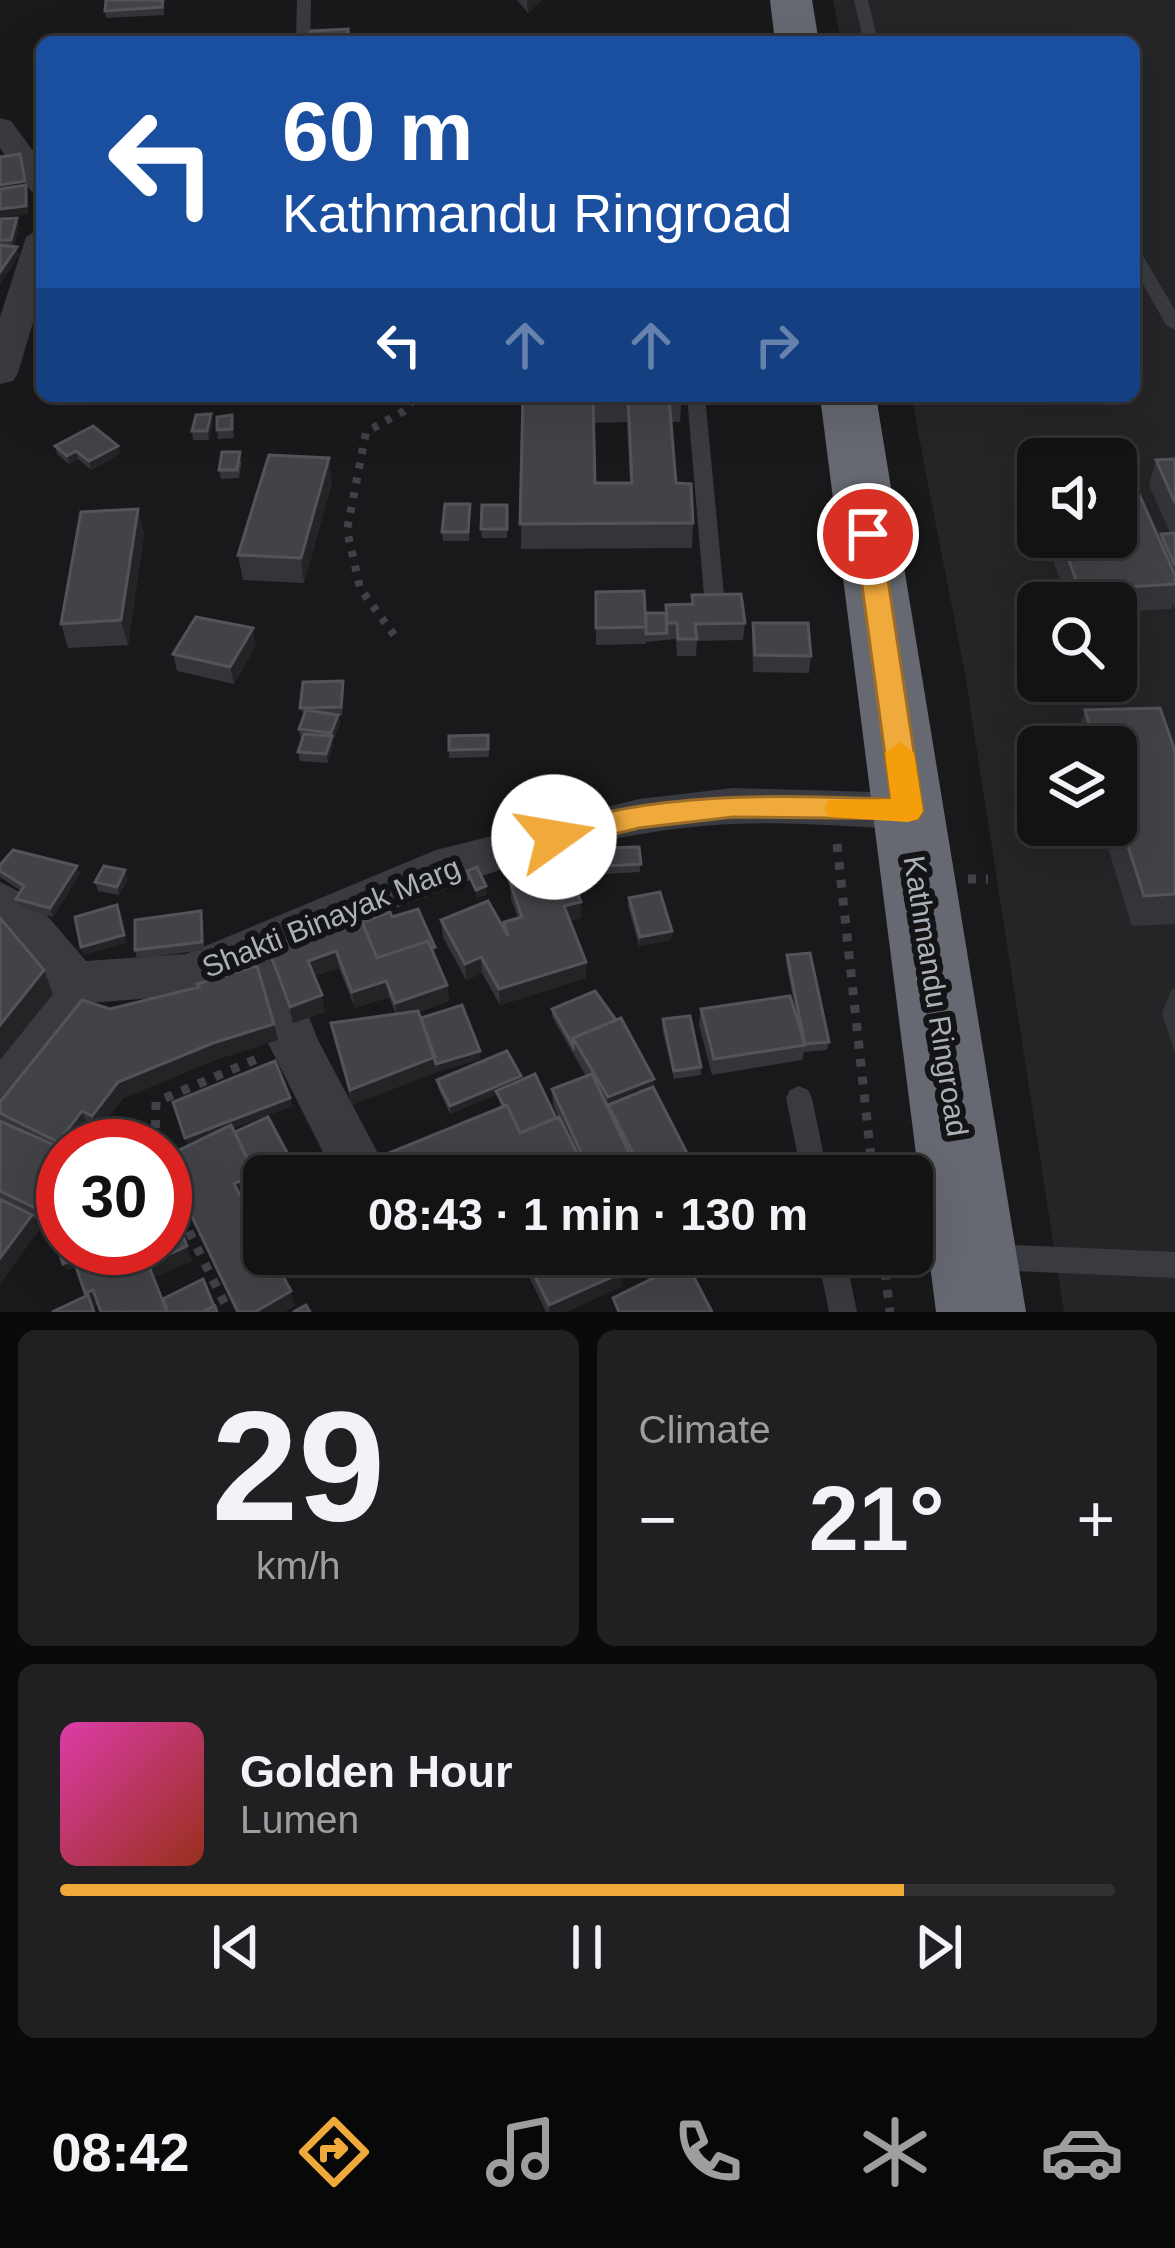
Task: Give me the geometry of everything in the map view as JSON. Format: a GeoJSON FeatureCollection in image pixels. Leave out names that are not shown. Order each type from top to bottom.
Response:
{"type":"FeatureCollection","features":[{"type":"Feature","properties":{"kind":"highway"},"geometry":{"type":"LineString","coordinates":[[790,0],[795,36]]}},
{"type":"Feature","properties":{"kind":"highway","name":"Kathmandu Ringroad"},"geometry":{"type":"LineString","coordinates":[[849,402],[978,1284]]}},
{"type":"Feature","properties":{"kind":"street"},"geometry":{"type":"LineString","coordinates":[[0,127],[36,176]]}},
{"type":"Feature","properties":{"kind":"street"},"geometry":{"type":"LineString","coordinates":[[0,374],[36,257]]}},
{"type":"Feature","properties":{"kind":"street","name":"Shakti Binayak Marg"},"geometry":{"type":"LineString","coordinates":[[74,982],[190,974],[436,869],[639,817],[709,808],[908,811]]}},
{"type":"Feature","properties":{"kind":"street"},"geometry":{"type":"LineString","coordinates":[[0,901],[15,912],[74,982],[0,1104]]}},
{"type":"Feature","properties":{"kind":"street"},"geometry":{"type":"LineString","coordinates":[[285,934],[262,962],[277,990],[294,1045],[352,1155]]}},
{"type":"Feature","properties":{"kind":"lane"},"geometry":{"type":"LineString","coordinates":[[302,36],[304,0]]}},
{"type":"Feature","properties":{"kind":"lane"},"geometry":{"type":"LineString","coordinates":[[860,0],[869,36]]}},
{"type":"Feature","properties":{"kind":"lane"},"geometry":{"type":"LineString","coordinates":[[1140,264],[1175,325]]}},
{"type":"Feature","properties":{"kind":"lane"},"geometry":{"type":"LineString","coordinates":[[697,402],[714,596]]}},
{"type":"Feature","properties":{"kind":"lane"},"geometry":{"type":"LineString","coordinates":[[799,1098],[811,1155]]}},
{"type":"Feature","properties":{"kind":"lane"},"geometry":{"type":"LineString","coordinates":[[978,1284],[1175,1265]]}},
{"type":"Feature","properties":{"kind":"lane"},"geometry":{"type":"LineString","coordinates":[[835,1275],[843,1312]]}},
{"type":"Feature","properties":{"kind":"path"},"geometry":{"type":"LineString","coordinates":[[394,634],[360,588],[347,530],[366,432],[412,402]]}},
{"type":"Feature","properties":{"kind":"path"},"geometry":{"type":"LineString","coordinates":[[808,808],[837,844],[871,1155]]}},
{"type":"Feature","properties":{"kind":"path"},"geometry":{"type":"LineString","coordinates":[[156,1119],[156,1102],[294,1045]]}},
{"type":"Feature","properties":{"kind":"path"},"geometry":{"type":"LineString","coordinates":[[192,1237],[229,1312]]}},
{"type":"Feature","properties":{"kind":"path"},"geometry":{"type":"LineString","coordinates":[[886,1275],[890,1312]]}},
{"type":"Feature","properties":{"kind":"shaded area"},"geometry":{"type":"Polygon","coordinates":[[[833,0],[1175,0],[1175,1312],[1064,1312],[965,674],[912,402],[1140,402],[1140,36],[840,36],[833,0]]]}},
{"type":"Feature","properties":{"kind":"building"},"geometry":{"type":"Polygon","coordinates":[[[106,0],[163,0],[162,7],[105,11],[106,0]]]}},
{"type":"Feature","properties":{"kind":"building"},"geometry":{"type":"Polygon","coordinates":[[[348,29],[349,36],[311,36],[311,31],[348,29]]]}},
{"type":"Feature","properties":{"kind":"building"},"geometry":{"type":"Polygon","coordinates":[[[20,154],[25,181],[0,185],[0,157],[20,154]]]}},
{"type":"Feature","properties":{"kind":"building"},"geometry":{"type":"Polygon","coordinates":[[[26,185],[26,206],[0,209],[0,189],[26,185]]]}},
{"type":"Feature","properties":{"kind":"building"},"geometry":{"type":"Polygon","coordinates":[[[17,218],[11,240],[0,240],[0,219],[17,218]]]}},
{"type":"Feature","properties":{"kind":"building"},"geometry":{"type":"Polygon","coordinates":[[[0,245],[17,247],[0,272],[0,245]]]}},
{"type":"Feature","properties":{"kind":"building"},"geometry":{"type":"Polygon","coordinates":[[[523,402],[593,402],[595,483],[632,483],[628,402],[669,402],[676,483],[691,484],[693,523],[520,524],[523,402]]]}},
{"type":"Feature","properties":{"kind":"building"},"geometry":{"type":"Polygon","coordinates":[[[211,414],[207,431],[192,431],[196,415],[211,414]]]}},
{"type":"Feature","properties":{"kind":"building"},"geometry":{"type":"Polygon","coordinates":[[[232,415],[232,429],[217,430],[217,417],[232,415]]]}},
{"type":"Feature","properties":{"kind":"building"},"geometry":{"type":"Polygon","coordinates":[[[93,426],[118,446],[89,461],[76,451],[67,456],[55,446],[93,426]]]}},
{"type":"Feature","properties":{"kind":"building"},"geometry":{"type":"Polygon","coordinates":[[[222,452],[240,452],[237,470],[219,470],[222,452]]]}},
{"type":"Feature","properties":{"kind":"building"},"geometry":{"type":"Polygon","coordinates":[[[269,455],[329,458],[301,558],[238,555],[269,455]]]}},
{"type":"Feature","properties":{"kind":"building"},"geometry":{"type":"Polygon","coordinates":[[[1175,459],[1175,503],[1156,460],[1175,459]]]}},
{"type":"Feature","properties":{"kind":"building"},"geometry":{"type":"Polygon","coordinates":[[[1137,490],[1175,584],[1077,582],[1068,558],[1137,558],[1137,490]]]}},
{"type":"Feature","properties":{"kind":"building"},"geometry":{"type":"Polygon","coordinates":[[[445,504],[470,504],[468,532],[442,532],[445,504]]]}},
{"type":"Feature","properties":{"kind":"building"},"geometry":{"type":"Polygon","coordinates":[[[482,505],[507,505],[507,529],[481,529],[482,505]]]}},
{"type":"Feature","properties":{"kind":"building"},"geometry":{"type":"Polygon","coordinates":[[[138,509],[121,620],[61,624],[81,512],[138,509]]]}},
{"type":"Feature","properties":{"kind":"building"},"geometry":{"type":"Polygon","coordinates":[[[1175,533],[1175,566],[1161,534],[1175,533]]]}},
{"type":"Feature","properties":{"kind":"building"},"geometry":{"type":"Polygon","coordinates":[[[644,591],[646,627],[596,628],[596,592],[644,591]]]}},
{"type":"Feature","properties":{"kind":"building"},"geometry":{"type":"Polygon","coordinates":[[[741,594],[745,623],[695,624],[697,639],[678,639],[677,623],[667,623],[666,605],[693,604],[692,595],[741,594]]]}},
{"type":"Feature","properties":{"kind":"building"},"geometry":{"type":"Polygon","coordinates":[[[646,613],[666,613],[667,633],[646,634],[646,613]]]}},
{"type":"Feature","properties":{"kind":"building"},"geometry":{"type":"Polygon","coordinates":[[[196,617],[253,628],[230,667],[173,654],[196,617]]]}},
{"type":"Feature","properties":{"kind":"building"},"geometry":{"type":"Polygon","coordinates":[[[753,623],[808,623],[811,656],[755,655],[753,623]]]}},
{"type":"Feature","properties":{"kind":"building"},"geometry":{"type":"Polygon","coordinates":[[[343,681],[341,707],[300,708],[303,682],[343,681]]]}},
{"type":"Feature","properties":{"kind":"building"},"geometry":{"type":"Polygon","coordinates":[[[1160,708],[1175,751],[1175,894],[1144,896],[1128,846],[1137,846],[1137,726],[1090,726],[1085,710],[1160,708]]]}},
{"type":"Feature","properties":{"kind":"building"},"geometry":{"type":"Polygon","coordinates":[[[306,710],[338,715],[331,733],[299,729],[306,710]]]}},
{"type":"Feature","properties":{"kind":"building"},"geometry":{"type":"Polygon","coordinates":[[[304,734],[332,736],[326,754],[298,752],[304,734]]]}},
{"type":"Feature","properties":{"kind":"building"},"geometry":{"type":"Polygon","coordinates":[[[488,735],[488,749],[449,750],[449,736],[488,735]]]}},
{"type":"Feature","properties":{"kind":"building"},"geometry":{"type":"Polygon","coordinates":[[[639,847],[641,864],[604,866],[603,848],[639,847]]]}},
{"type":"Feature","properties":{"kind":"building"},"geometry":{"type":"Polygon","coordinates":[[[13,850],[77,866],[50,908],[16,899],[24,886],[0,871],[13,850]]]}},
{"type":"Feature","properties":{"kind":"building"},"geometry":{"type":"Polygon","coordinates":[[[586,851],[595,868],[578,874],[569,857],[586,851]]]}},
{"type":"Feature","properties":{"kind":"building"},"geometry":{"type":"Polygon","coordinates":[[[104,866],[125,870],[117,887],[95,882],[104,866]]]}},
{"type":"Feature","properties":{"kind":"building"},"geometry":{"type":"Polygon","coordinates":[[[477,867],[486,886],[476,890],[467,871],[477,867]]]}},
{"type":"Feature","properties":{"kind":"building"},"geometry":{"type":"Polygon","coordinates":[[[568,868],[581,902],[564,906],[586,962],[499,989],[481,957],[465,964],[441,920],[488,901],[508,936],[504,922],[522,917],[510,882],[568,868]]]}},
{"type":"Feature","properties":{"kind":"building"},"geometry":{"type":"Polygon","coordinates":[[[660,892],[672,931],[640,937],[629,898],[660,892]]]}},
{"type":"Feature","properties":{"kind":"building"},"geometry":{"type":"Polygon","coordinates":[[[117,905],[124,935],[81,947],[75,917],[117,905]]]}},
{"type":"Feature","properties":{"kind":"building"},"geometry":{"type":"Polygon","coordinates":[[[418,909],[435,947],[428,941],[377,958],[362,922],[418,909]]]}},
{"type":"Feature","properties":{"kind":"building"},"geometry":{"type":"Polygon","coordinates":[[[201,911],[202,942],[135,950],[135,920],[201,911]]]}},
{"type":"Feature","properties":{"kind":"building"},"geometry":{"type":"Polygon","coordinates":[[[359,914],[377,958],[428,941],[447,985],[395,1003],[386,981],[352,992],[336,951],[308,961],[322,995],[290,1007],[268,948],[359,914]]]}},
{"type":"Feature","properties":{"kind":"building"},"geometry":{"type":"Polygon","coordinates":[[[0,918],[44,970],[0,1025],[0,918]]]}},
{"type":"Feature","properties":{"kind":"building"},"geometry":{"type":"Polygon","coordinates":[[[810,953],[829,1042],[805,1044],[787,955],[810,953]]]}},
{"type":"Feature","properties":{"kind":"building"},"geometry":{"type":"Polygon","coordinates":[[[257,966],[274,1024],[118,1082],[92,1116],[82,1111],[76,1119],[36,1119],[36,1131],[0,1113],[0,1102],[82,1000],[110,1009],[199,987],[197,984],[257,966]]]}},
{"type":"Feature","properties":{"kind":"building"},"geometry":{"type":"Polygon","coordinates":[[[595,991],[616,1020],[573,1038],[573,1046],[552,1009],[595,991]]]}},
{"type":"Feature","properties":{"kind":"building"},"geometry":{"type":"Polygon","coordinates":[[[790,996],[805,1045],[714,1059],[701,1009],[790,996]]]}},
{"type":"Feature","properties":{"kind":"building"},"geometry":{"type":"Polygon","coordinates":[[[462,1005],[480,1051],[436,1064],[421,1018],[462,1005]]]}},
{"type":"Feature","properties":{"kind":"building"},"geometry":{"type":"Polygon","coordinates":[[[418,1011],[435,1057],[350,1090],[331,1023],[418,1011]]]}},
{"type":"Feature","properties":{"kind":"building"},"geometry":{"type":"Polygon","coordinates":[[[690,1016],[701,1067],[674,1071],[663,1019],[690,1016]]]}},
{"type":"Feature","properties":{"kind":"building"},"geometry":{"type":"Polygon","coordinates":[[[621,1018],[654,1079],[608,1097],[573,1038],[621,1018]]]}},
{"type":"Feature","properties":{"kind":"building"},"geometry":{"type":"Polygon","coordinates":[[[507,1051],[521,1076],[450,1106],[437,1080],[507,1051]]]}},
{"type":"Feature","properties":{"kind":"building"},"geometry":{"type":"Polygon","coordinates":[[[275,1061],[290,1098],[192,1135],[192,1119],[179,1119],[173,1102],[275,1061]]]}},
{"type":"Feature","properties":{"kind":"building"},"geometry":{"type":"Polygon","coordinates":[[[535,1074],[556,1118],[520,1133],[496,1091],[535,1074]]]}},
{"type":"Feature","properties":{"kind":"building"},"geometry":{"type":"Polygon","coordinates":[[[592,1074],[630,1155],[582,1155],[552,1089],[592,1074]]]}},
{"type":"Feature","properties":{"kind":"building"},"geometry":{"type":"Polygon","coordinates":[[[653,1087],[688,1155],[634,1155],[608,1105],[653,1087]]]}},
{"type":"Feature","properties":{"kind":"building"},"geometry":{"type":"Polygon","coordinates":[[[507,1105],[520,1133],[559,1117],[578,1155],[384,1155],[507,1105]]]}},
{"type":"Feature","properties":{"kind":"building"},"geometry":{"type":"Polygon","coordinates":[[[268,1117],[288,1155],[245,1155],[235,1132],[268,1117]]]}},
{"type":"Feature","properties":{"kind":"building"},"geometry":{"type":"Polygon","coordinates":[[[0,1121],[36,1137],[36,1208],[0,1191],[0,1121]]]}},
{"type":"Feature","properties":{"kind":"building"},"geometry":{"type":"Polygon","coordinates":[[[231,1125],[246,1155],[243,1180],[234,1184],[243,1201],[243,1275],[282,1275],[291,1291],[255,1312],[238,1312],[192,1217],[192,1144],[231,1125]]]}},
{"type":"Feature","properties":{"kind":"building"},"geometry":{"type":"Polygon","coordinates":[[[0,1199],[32,1215],[0,1258],[0,1199]]]}},
{"type":"Feature","properties":{"kind":"building"},"geometry":{"type":"Polygon","coordinates":[[[79,1275],[152,1275],[167,1312],[101,1312],[93,1290],[85,1293],[79,1275]]]}},
{"type":"Feature","properties":{"kind":"building"},"geometry":{"type":"Polygon","coordinates":[[[534,1275],[616,1275],[549,1305],[534,1275]]]}},
{"type":"Feature","properties":{"kind":"building"},"geometry":{"type":"Polygon","coordinates":[[[660,1275],[693,1275],[712,1312],[619,1312],[613,1298],[660,1275]]]}},
{"type":"Feature","properties":{"kind":"building"},"geometry":{"type":"Polygon","coordinates":[[[203,1279],[214,1306],[202,1312],[168,1312],[163,1299],[203,1279]]]}},
{"type":"Feature","properties":{"kind":"building"},"geometry":{"type":"Polygon","coordinates":[[[88,1295],[94,1312],[52,1312],[88,1295]]]}},
{"type":"Feature","properties":{"kind":"slow traffic"},"geometry":{"type":"LineString","coordinates":[[839,808],[908,811],[900,753]]}},
{"type":"Feature","properties":{"kind":"route"},"geometry":{"type":"LineString","coordinates":[[554,837],[639,817],[733,806],[908,811],[868,534]]}}]}
